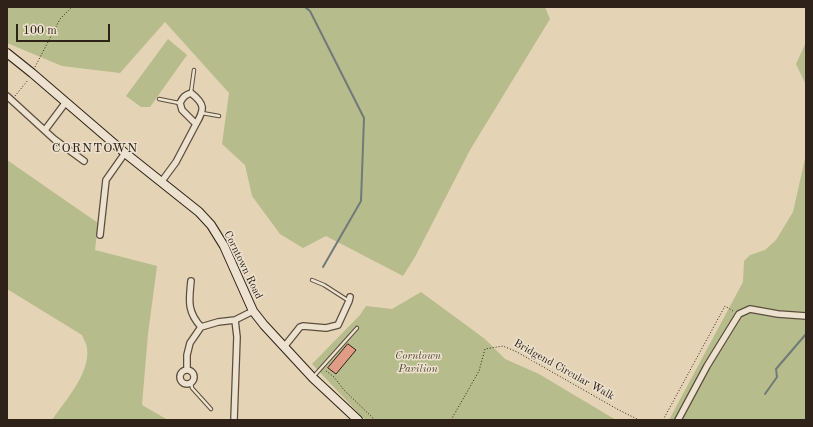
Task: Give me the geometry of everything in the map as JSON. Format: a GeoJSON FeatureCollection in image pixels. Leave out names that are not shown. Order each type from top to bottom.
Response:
{"type":"FeatureCollection","features":[{"type":"Feature","properties":{"kind":"main road","name":"Corntown Road"},"geometry":{"type":"LineString","coordinates":[[7,53],[32,72],[125,153],[199,212],[211,225],[224,246],[253,311],[313,378],[358,420]]}},
{"type":"Feature","properties":{"kind":"street"},"geometry":{"type":"LineString","coordinates":[[162,181],[176,162],[202,113],[203,106],[199,99],[191,93],[187,94],[180,103],[182,110],[196,124]]}},
{"type":"Feature","properties":{"kind":"street"},"geometry":{"type":"LineString","coordinates":[[7,96],[54,139],[84,161]]}},
{"type":"Feature","properties":{"kind":"street"},"geometry":{"type":"LineString","coordinates":[[45,130],[66,102]]}},
{"type":"Feature","properties":{"kind":"street"},"geometry":{"type":"LineString","coordinates":[[100,235],[106,180],[125,153]]}},
{"type":"Feature","properties":{"kind":"street"},"geometry":{"type":"LineString","coordinates":[[191,281],[189,300],[190,309],[194,319],[201,327]]}},
{"type":"Feature","properties":{"kind":"street"},"geometry":{"type":"LineString","coordinates":[[284,347],[300,327],[326,328],[338,325],[349,299]]}},
{"type":"Feature","properties":{"kind":"street"},"geometry":{"type":"LineString","coordinates":[[678,420],[707,366],[739,314],[750,309],[778,314],[806,316]]}},
{"type":"Feature","properties":{"kind":"street"},"geometry":{"type":"LineString","coordinates":[[187,370],[187,355],[190,344],[201,327],[218,322],[235,320],[253,311]]}},
{"type":"Feature","properties":{"kind":"street"},"geometry":{"type":"LineString","coordinates":[[234,420],[237,337],[235,320]]}},
{"type":"Feature","properties":{"kind":"street"},"geometry":{"type":"LineString","coordinates":[[187,370],[193,374],[193,379],[191,382],[185,383],[180,378],[180,373],[187,370]]}},
{"type":"Feature","properties":{"kind":"lane"},"geometry":{"type":"LineString","coordinates":[[191,93],[194,70]]}},
{"type":"Feature","properties":{"kind":"lane"},"geometry":{"type":"LineString","coordinates":[[159,99],[180,103]]}},
{"type":"Feature","properties":{"kind":"lane"},"geometry":{"type":"LineString","coordinates":[[202,113],[220,116]]}},
{"type":"Feature","properties":{"kind":"lane"},"geometry":{"type":"LineString","coordinates":[[312,280],[349,299]]}},
{"type":"Feature","properties":{"kind":"lane"},"geometry":{"type":"LineString","coordinates":[[313,378],[357,328]]}},
{"type":"Feature","properties":{"kind":"lane"},"geometry":{"type":"LineString","coordinates":[[191,382],[192,388],[211,410]]}},
{"type":"Feature","properties":{"kind":"path"},"geometry":{"type":"LineString","coordinates":[[12,100],[31,78],[32,72],[60,19],[72,7]]}},
{"type":"Feature","properties":{"kind":"path"},"geometry":{"type":"LineString","coordinates":[[663,420],[725,306],[739,314]]}},
{"type":"Feature","properties":{"kind":"path","name":"Bridgend Circular Walk"},"geometry":{"type":"LineString","coordinates":[[452,420],[479,371],[485,349],[503,346],[517,352],[639,420]]}},
{"type":"Feature","properties":{"kind":"path"},"geometry":{"type":"LineString","coordinates":[[322,368],[334,377],[344,390],[374,420]]}},
{"type":"Feature","properties":{"kind":"green space"},"geometry":{"type":"Polygon","coordinates":[[[7,7],[545,7],[550,19],[470,150],[415,257],[403,276],[326,236],[303,248],[280,234],[252,196],[245,165],[222,144],[229,93],[165,22],[120,73],[62,66],[7,43],[7,7]]]}},
{"type":"Feature","properties":{"kind":"green space"},"geometry":{"type":"Polygon","coordinates":[[[168,39],[187,55],[150,107],[141,107],[126,96],[168,39]]]}},
{"type":"Feature","properties":{"kind":"green space"},"geometry":{"type":"Polygon","coordinates":[[[806,42],[806,85],[796,64],[806,42]]]}},
{"type":"Feature","properties":{"kind":"green space"},"geometry":{"type":"Polygon","coordinates":[[[806,154],[806,420],[669,420],[743,282],[744,261],[750,255],[765,250],[776,240],[793,212],[806,154]]]}},
{"type":"Feature","properties":{"kind":"green space"},"geometry":{"type":"Polygon","coordinates":[[[7,160],[98,223],[95,250],[157,266],[148,334],[142,405],[168,420],[52,420],[71,394],[82,374],[86,364],[86,344],[82,335],[7,289],[7,160]]]}},
{"type":"Feature","properties":{"kind":"green space","name":"Corntown Pavilion"},"geometry":{"type":"Polygon","coordinates":[[[421,292],[485,339],[505,359],[539,374],[616,420],[365,420],[312,364],[360,315],[366,306],[392,309],[421,292]]]}},
{"type":"Feature","properties":{"kind":"building"},"geometry":{"type":"Polygon","coordinates":[[[348,344],[356,350],[336,374],[328,368],[348,344]]]}},
{"type":"Feature","properties":{"kind":"waterway"},"geometry":{"type":"LineString","coordinates":[[305,7],[310,11],[364,118],[361,201],[323,267]]}},
{"type":"Feature","properties":{"kind":"waterway"},"geometry":{"type":"LineString","coordinates":[[765,394],[777,377],[776,369],[806,334]]}},
{"type":"Feature","properties":{"kind":"district","name":"CORNTOWN"},"geometry":{"type":"Point","coordinates":[95,149]}}]}
